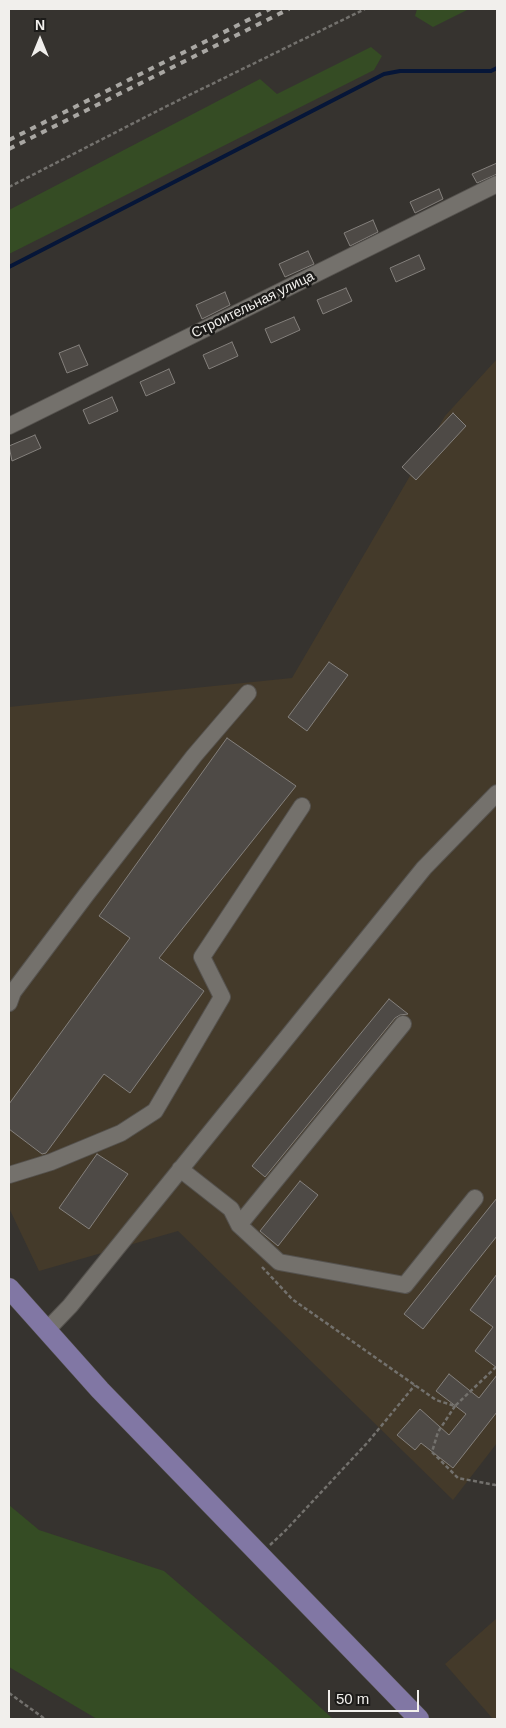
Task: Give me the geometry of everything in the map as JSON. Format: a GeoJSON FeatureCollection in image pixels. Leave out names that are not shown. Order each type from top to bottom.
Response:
{"type":"FeatureCollection","features":[{"type":"Feature","properties":{"kind":"main road"},"geometry":{"type":"LineString","coordinates":[[9,1288],[100,1390],[419,1719]]}},
{"type":"Feature","properties":{"kind":"street","name":"Строительная улица"},"geometry":{"type":"LineString","coordinates":[[9,426],[497,184]]}},
{"type":"Feature","properties":{"kind":"street"},"geometry":{"type":"LineString","coordinates":[[9,1003],[12,992],[86,894],[194,756],[248,693]]}},
{"type":"Feature","properties":{"kind":"street"},"geometry":{"type":"LineString","coordinates":[[46,1331],[70,1306],[424,868],[497,793]]}},
{"type":"Feature","properties":{"kind":"street"},"geometry":{"type":"LineString","coordinates":[[9,1175],[51,1162],[121,1133],[155,1111],[222,997],[202,957],[302,806]]}},
{"type":"Feature","properties":{"kind":"street"},"geometry":{"type":"LineString","coordinates":[[239,1225],[402,1024]]}},
{"type":"Feature","properties":{"kind":"street"},"geometry":{"type":"LineString","coordinates":[[180,1169],[231,1209],[239,1225],[279,1262],[406,1285],[475,1198]]}},
{"type":"Feature","properties":{"kind":"path"},"geometry":{"type":"LineString","coordinates":[[9,187],[167,106],[365,9]]}},
{"type":"Feature","properties":{"kind":"path"},"geometry":{"type":"LineString","coordinates":[[257,1262],[292,1299],[436,1400],[455,1406]]}},
{"type":"Feature","properties":{"kind":"path"},"geometry":{"type":"LineString","coordinates":[[497,1366],[455,1406],[438,1432],[432,1452],[458,1478],[495,1485],[497,1483]]}},
{"type":"Feature","properties":{"kind":"path"},"geometry":{"type":"LineString","coordinates":[[260,1553],[286,1531],[368,1442],[415,1385]]}},
{"type":"Feature","properties":{"kind":"path"},"geometry":{"type":"LineString","coordinates":[[9,1693],[45,1719]]}},
{"type":"Feature","properties":{"kind":"shaded area"},"geometry":{"type":"Polygon","coordinates":[[[497,359],[497,1443],[453,1500],[178,1231],[39,1271],[9,1208],[9,707],[292,678],[445,416],[497,359]]]}},
{"type":"Feature","properties":{"kind":"shaded area"},"geometry":{"type":"Polygon","coordinates":[[[497,1618],[497,1719],[493,1719],[445,1664],[497,1618]]]}},
{"type":"Feature","properties":{"kind":"green space"},"geometry":{"type":"Polygon","coordinates":[[[417,9],[469,9],[433,27],[415,16],[417,9]]]}},
{"type":"Feature","properties":{"kind":"green space"},"geometry":{"type":"Polygon","coordinates":[[[371,47],[382,56],[374,70],[9,254],[9,210],[260,79],[277,94],[371,47]]]}},
{"type":"Feature","properties":{"kind":"green space"},"geometry":{"type":"Polygon","coordinates":[[[9,1505],[39,1530],[164,1571],[276,1667],[333,1719],[97,1719],[9,1667],[9,1505]]]}},
{"type":"Feature","properties":{"kind":"building"},"geometry":{"type":"Polygon","coordinates":[[[497,163],[497,174],[477,183],[472,174],[497,163]]]}},
{"type":"Feature","properties":{"kind":"building"},"geometry":{"type":"Polygon","coordinates":[[[439,189],[443,199],[415,213],[410,202],[439,189]]]}},
{"type":"Feature","properties":{"kind":"building"},"geometry":{"type":"Polygon","coordinates":[[[373,220],[378,232],[350,246],[344,233],[373,220]]]}},
{"type":"Feature","properties":{"kind":"building"},"geometry":{"type":"Polygon","coordinates":[[[308,251],[314,264],[285,277],[279,264],[308,251]]]}},
{"type":"Feature","properties":{"kind":"building"},"geometry":{"type":"Polygon","coordinates":[[[419,255],[425,269],[396,282],[390,268],[419,255]]]}},
{"type":"Feature","properties":{"kind":"building"},"geometry":{"type":"Polygon","coordinates":[[[346,288],[352,301],[323,314],[317,300],[346,288]]]}},
{"type":"Feature","properties":{"kind":"building"},"geometry":{"type":"Polygon","coordinates":[[[225,292],[230,305],[202,319],[196,305],[225,292]]]}},
{"type":"Feature","properties":{"kind":"building"},"geometry":{"type":"Polygon","coordinates":[[[294,317],[300,330],[271,343],[265,329],[294,317]]]}},
{"type":"Feature","properties":{"kind":"building"},"geometry":{"type":"Polygon","coordinates":[[[232,342],[238,356],[209,369],[203,355],[232,342]]]}},
{"type":"Feature","properties":{"kind":"building"},"geometry":{"type":"Polygon","coordinates":[[[79,345],[88,365],[67,373],[59,353],[79,345]]]}},
{"type":"Feature","properties":{"kind":"building"},"geometry":{"type":"Polygon","coordinates":[[[169,369],[175,383],[146,396],[140,382],[169,369]]]}},
{"type":"Feature","properties":{"kind":"building"},"geometry":{"type":"Polygon","coordinates":[[[112,397],[118,411],[89,424],[83,410],[112,397]]]}},
{"type":"Feature","properties":{"kind":"building"},"geometry":{"type":"Polygon","coordinates":[[[453,413],[466,426],[416,480],[402,467],[453,413]]]}},
{"type":"Feature","properties":{"kind":"building"},"geometry":{"type":"Polygon","coordinates":[[[35,435],[41,448],[12,461],[9,446],[35,435]]]}},
{"type":"Feature","properties":{"kind":"building"},"geometry":{"type":"Polygon","coordinates":[[[329,662],[348,675],[307,731],[288,717],[329,662]]]}},
{"type":"Feature","properties":{"kind":"building"},"geometry":{"type":"Polygon","coordinates":[[[227,738],[296,786],[159,958],[204,991],[130,1093],[104,1074],[46,1153],[42,1154],[9,1129],[9,1104],[130,938],[99,916],[227,738]]]}},
{"type":"Feature","properties":{"kind":"building"},"geometry":{"type":"Polygon","coordinates":[[[389,999],[408,1014],[395,1018],[265,1177],[252,1166],[389,999]]]}},
{"type":"Feature","properties":{"kind":"building"},"geometry":{"type":"Polygon","coordinates":[[[97,1154],[128,1174],[89,1229],[59,1208],[97,1154]]]}},
{"type":"Feature","properties":{"kind":"building"},"geometry":{"type":"Polygon","coordinates":[[[300,1181],[318,1195],[278,1246],[260,1231],[300,1181]]]}},
{"type":"Feature","properties":{"kind":"building"},"geometry":{"type":"Polygon","coordinates":[[[497,1198],[497,1236],[423,1329],[404,1314],[497,1198]]]}},
{"type":"Feature","properties":{"kind":"building"},"geometry":{"type":"Polygon","coordinates":[[[497,1274],[497,1368],[475,1351],[493,1327],[470,1310],[497,1274]]]}},
{"type":"Feature","properties":{"kind":"building"},"geometry":{"type":"Polygon","coordinates":[[[449,1374],[479,1398],[497,1375],[497,1412],[453,1468],[421,1443],[415,1450],[397,1435],[420,1409],[449,1435],[466,1414],[436,1391],[449,1374]]]}},
{"type":"Feature","properties":{"kind":"waterway"},"geometry":{"type":"LineString","coordinates":[[9,267],[384,74],[400,71],[491,71],[497,68]]}},
{"type":"Feature","properties":{"kind":"railway"},"geometry":{"type":"LineString","coordinates":[[9,140],[270,9]]}},
{"type":"Feature","properties":{"kind":"railway"},"geometry":{"type":"LineString","coordinates":[[9,149],[289,9]]}}]}
